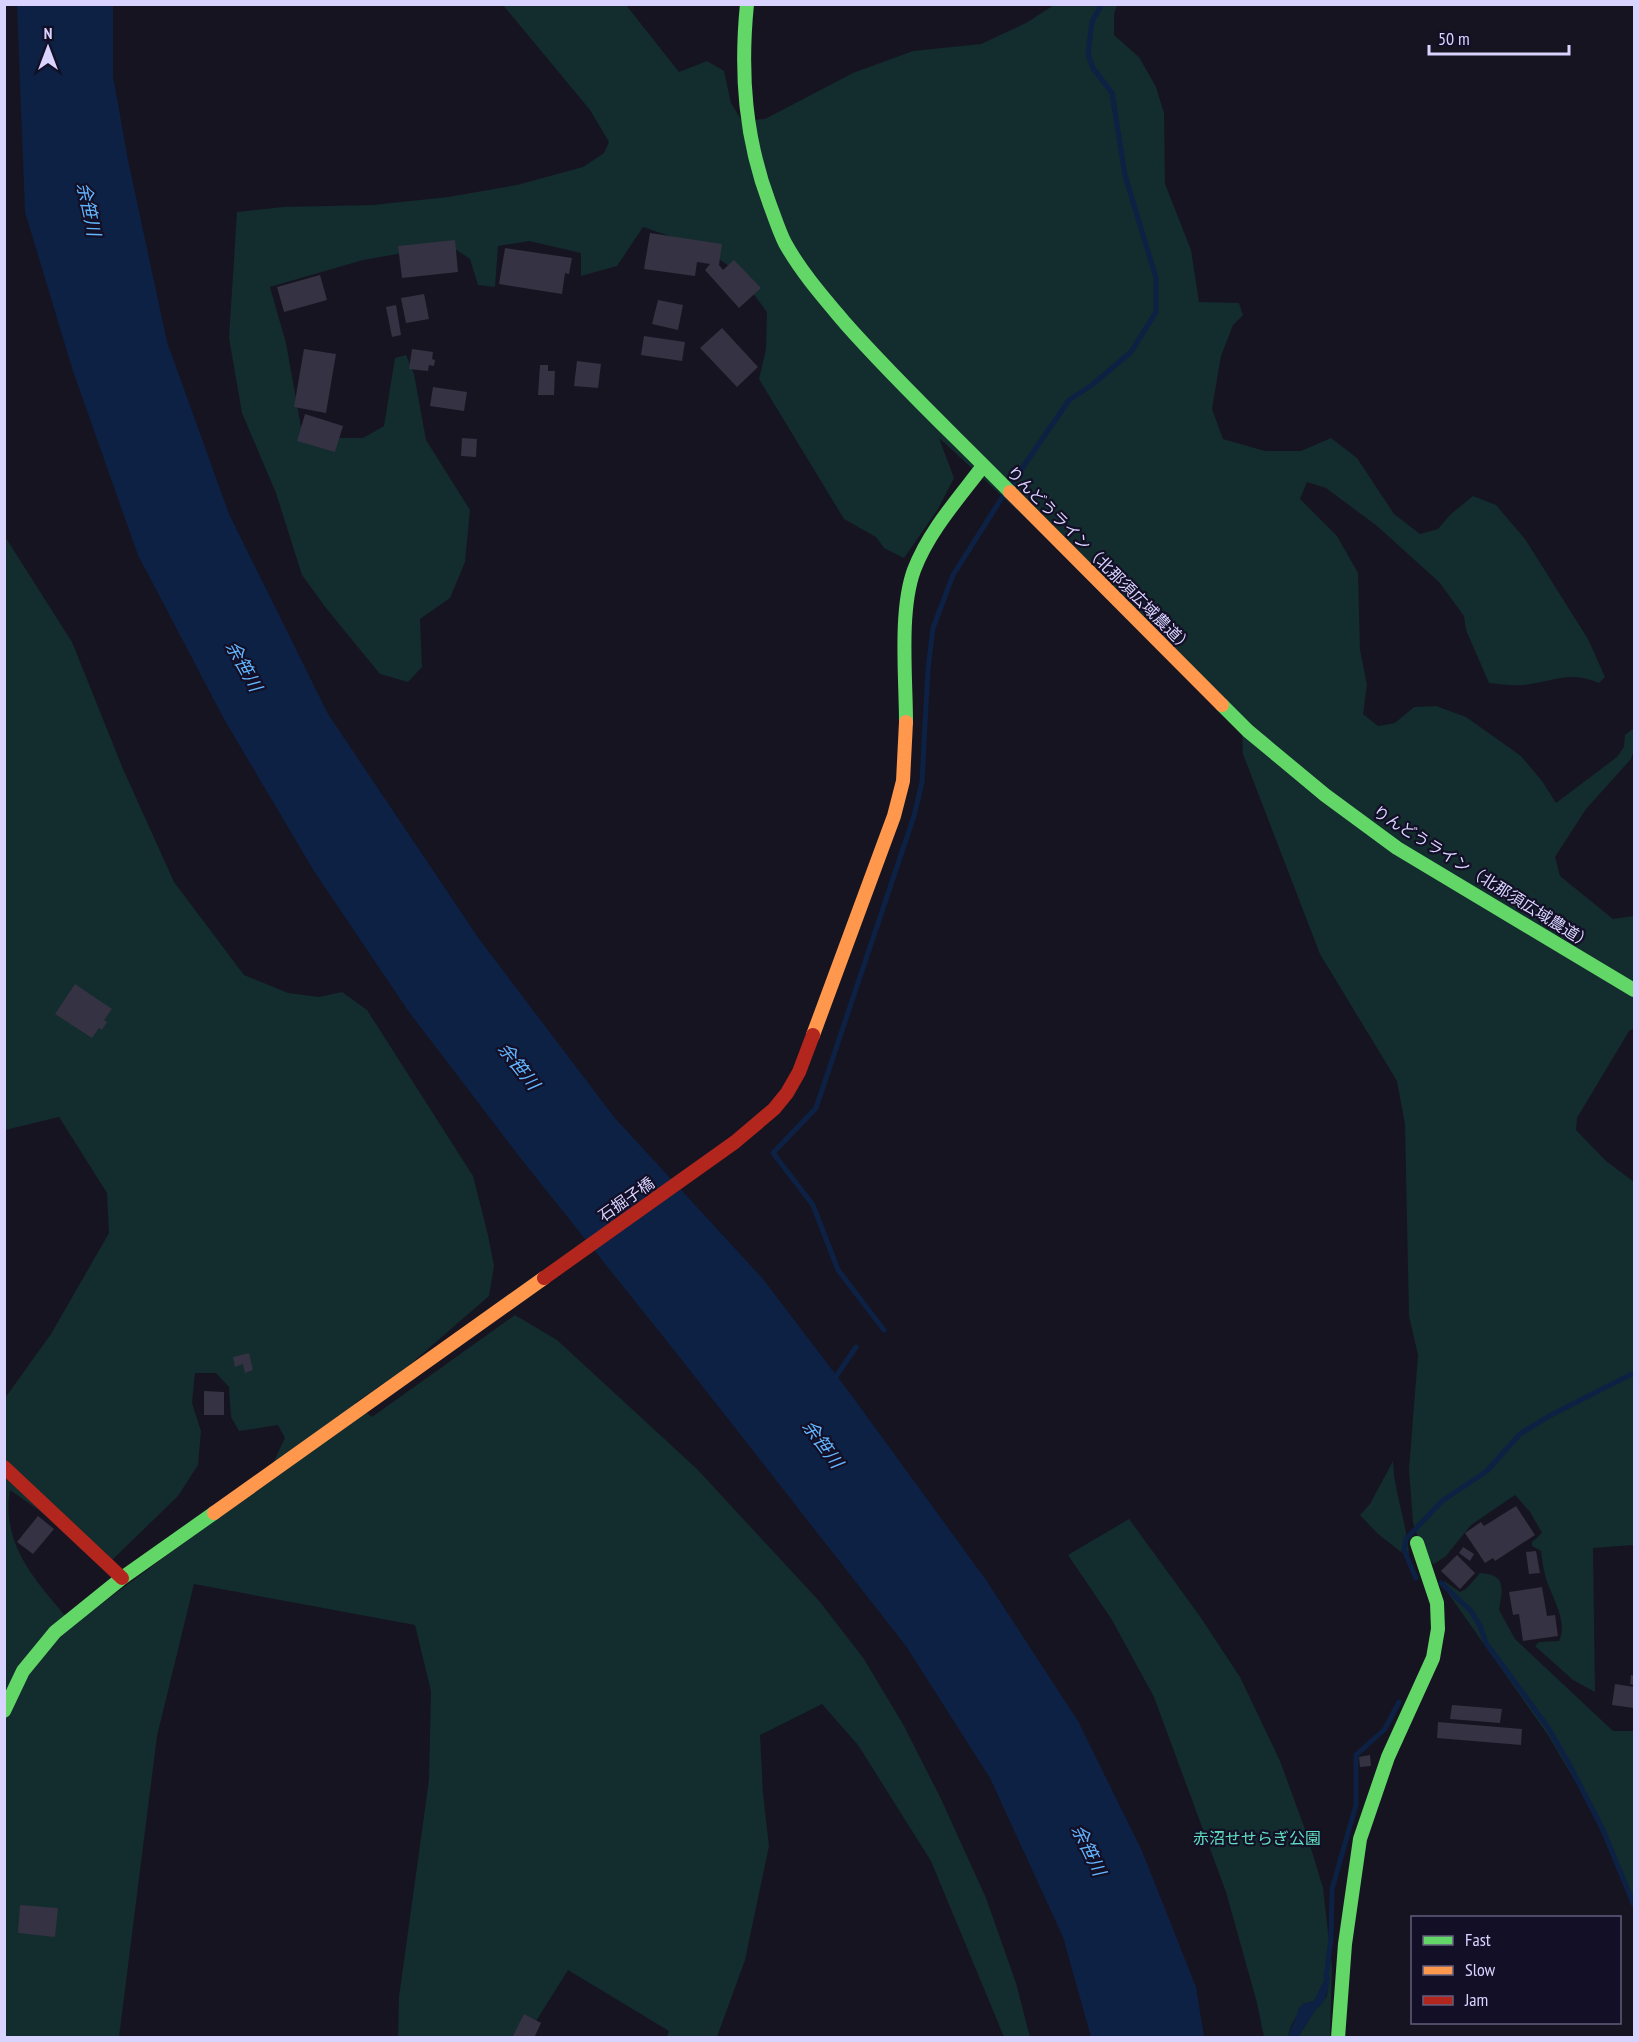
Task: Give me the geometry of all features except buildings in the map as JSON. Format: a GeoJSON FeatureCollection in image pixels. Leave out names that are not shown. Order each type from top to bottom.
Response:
{"type":"FeatureCollection","features":[{"type":"Feature","properties":{"kind":"street","name":"りんどうライン（北那須広域農道）"},"geometry":{"type":"LineString","coordinates":[[747,4],[743,33],[742,90],[750,140],[766,195],[787,247],[820,295],[871,352],[1248,731],[1325,795],[1397,848],[1635,990]]}},
{"type":"Feature","properties":{"kind":"street","name":"石掘子橋"},"geometry":{"type":"LineString","coordinates":[[4,1711],[23,1671],[55,1632],[122,1578],[735,1142],[774,1109],[787,1093],[813,1040],[894,816],[903,782],[906,728],[905,617],[914,571],[935,530],[983,466]]}},
{"type":"Feature","properties":{"kind":"street"},"geometry":{"type":"LineString","coordinates":[[4,1467],[122,1578]]}},
{"type":"Feature","properties":{"kind":"street"},"geometry":{"type":"LineString","coordinates":[[1338,2037],[1345,1944],[1360,1839],[1388,1757],[1433,1658],[1437,1639],[1437,1603],[1417,1543]]}},
{"type":"Feature","properties":{"kind":"green space"},"geometry":{"type":"Polygon","coordinates":[[[503,5],[626,5],[679,72],[707,61],[724,71],[731,103],[742,121],[765,119],[853,73],[913,51],[981,44],[1026,23],[1054,5],[1117,5],[1114,14],[1114,35],[1139,57],[1156,87],[1164,113],[1165,184],[1191,250],[1199,302],[1239,303],[1243,315],[1233,325],[1221,356],[1212,409],[1223,439],[1265,451],[1301,451],[1331,438],[1357,458],[1394,514],[1420,534],[1438,529],[1451,514],[1473,496],[1496,505],[1525,539],[1588,639],[1605,677],[1599,683],[1579,677],[1570,677],[1523,685],[1489,683],[1466,630],[1464,616],[1439,582],[1377,526],[1326,488],[1307,482],[1300,499],[1337,536],[1358,573],[1360,650],[1367,685],[1363,714],[1378,726],[1395,723],[1414,707],[1436,706],[1466,717],[1521,756],[1542,781],[1556,803],[1617,757],[1624,747],[1625,735],[1634,728],[1634,750],[1631,759],[1586,809],[1555,857],[1560,876],[1613,919],[1634,916],[1634,1028],[1629,1031],[1577,1118],[1576,1130],[1606,1161],[1634,1182],[1634,1545],[1593,1548],[1595,1692],[1573,1680],[1535,1646],[1539,1642],[1559,1641],[1562,1625],[1558,1608],[1547,1583],[1541,1551],[1532,1546],[1532,1542],[1542,1533],[1530,1512],[1515,1495],[1471,1525],[1446,1556],[1434,1564],[1423,1555],[1413,1522],[1409,1469],[1418,1355],[1409,1316],[1405,1124],[1397,1081],[1320,954],[1243,754],[1241,717],[939,438],[954,478],[938,509],[904,558],[884,548],[876,537],[844,519],[759,379],[766,349],[767,312],[737,272],[704,248],[643,227],[617,266],[581,276],[581,253],[529,241],[498,246],[495,287],[478,285],[470,259],[449,245],[363,260],[270,287],[286,343],[301,427],[329,438],[363,438],[384,426],[395,358],[406,355],[414,374],[426,440],[470,510],[465,562],[450,598],[420,619],[422,667],[408,682],[380,674],[302,575],[276,493],[242,413],[229,338],[237,212],[283,207],[373,205],[448,197],[517,185],[583,167],[604,153],[609,142],[590,110],[503,5]]]}},
{"type":"Feature","properties":{"kind":"green space"},"geometry":{"type":"Polygon","coordinates":[[[4,535],[72,642],[123,769],[174,882],[244,975],[288,993],[319,997],[342,992],[367,1010],[473,1176],[494,1266],[489,1296],[406,1368],[355,1403],[372,1417],[515,1315],[557,1340],[697,1469],[820,1602],[864,1659],[904,1726],[941,1799],[986,1898],[1016,1983],[1030,2037],[1004,2037],[931,1861],[858,1745],[822,1704],[760,1735],[769,1846],[745,1960],[717,2037],[667,2037],[669,2031],[568,1970],[526,2037],[398,2037],[399,1997],[429,1780],[431,1691],[415,1625],[194,1584],[157,1736],[119,2037],[5,2037],[5,1398],[51,1334],[109,1233],[107,1193],[59,1117],[5,1130],[4,535]],[[195,1373],[192,1403],[201,1431],[198,1465],[178,1496],[111,1561],[10,1490],[8,1511],[17,1547],[36,1580],[73,1625],[263,1484],[285,1438],[278,1425],[239,1431],[231,1417],[229,1387],[216,1373],[195,1373]]]}},
{"type":"Feature","properties":{"kind":"green space"},"geometry":{"type":"Polygon","coordinates":[[[1393,1461],[1409,1558],[1378,1534],[1360,1515],[1370,1504],[1393,1461]]]}},
{"type":"Feature","properties":{"kind":"green space","name":"赤沼せせらぎ公園"},"geometry":{"type":"Polygon","coordinates":[[[1129,1519],[1199,1615],[1240,1677],[1280,1761],[1306,1832],[1323,1888],[1332,1967],[1330,2037],[1298,2037],[1327,1996],[1329,1977],[1326,1977],[1314,2001],[1303,2004],[1291,2026],[1288,2037],[1264,2037],[1257,2003],[1226,1892],[1154,1697],[1112,1620],[1068,1555],[1129,1519]]]}},
{"type":"Feature","properties":{"kind":"green space"},"geometry":{"type":"Polygon","coordinates":[[[1480,1573],[1489,1574],[1499,1580],[1502,1590],[1499,1610],[1515,1639],[1613,1731],[1634,1731],[1634,1899],[1602,1827],[1548,1735],[1443,1586],[1444,1581],[1460,1592],[1466,1589],[1480,1573]]]}},
{"type":"Feature","properties":{"kind":"water","name":"余笹川"},"geometry":{"type":"Polygon","coordinates":[[[17,5],[113,5],[113,76],[128,160],[167,342],[229,514],[328,714],[479,939],[614,1117],[763,1279],[852,1396],[986,1580],[1078,1721],[1142,1851],[1196,1987],[1204,2037],[1091,2037],[1063,1937],[990,1778],[906,1646],[522,1160],[409,1012],[314,871],[224,719],[138,555],[73,371],[25,212],[17,5]]]}},
{"type":"Feature","properties":{"kind":"water"},"geometry":{"type":"Polygon","coordinates":[[[1326,1977],[1330,1977],[1323,2003],[1316,2009],[1298,2037],[1288,2037],[1298,2009],[1303,2004],[1314,2001],[1326,1977]]]}},
{"type":"Feature","properties":{"kind":"waterway"},"geometry":{"type":"LineString","coordinates":[[1012,483],[1069,400],[1092,385],[1131,352],[1156,312],[1156,278],[1125,175],[1112,93],[1093,68],[1088,54],[1092,22],[1102,4]]}},
{"type":"Feature","properties":{"kind":"waterway"},"geometry":{"type":"LineString","coordinates":[[884,1330],[838,1270],[813,1205],[773,1153],[816,1108],[914,816],[922,782],[928,669],[933,628],[953,575],[1003,496]]}},
{"type":"Feature","properties":{"kind":"waterway"},"geometry":{"type":"LineString","coordinates":[[833,1381],[856,1347]]}},
{"type":"Feature","properties":{"kind":"waterway"},"geometry":{"type":"LineString","coordinates":[[1416,1578],[1404,1550],[1406,1539],[1442,1501],[1487,1471],[1520,1434],[1549,1416],[1634,1373]]}},
{"type":"Feature","properties":{"kind":"waterway"},"geometry":{"type":"LineString","coordinates":[[1441,1583],[1471,1611],[1486,1643],[1547,1726],[1603,1830],[1634,1905]]}},
{"type":"Feature","properties":{"kind":"waterway"},"geometry":{"type":"LineString","coordinates":[[1326,1977],[1331,1940],[1332,1889],[1356,1805],[1356,1755],[1385,1729],[1399,1702]]}},
{"type":"Feature","properties":{"kind":"traffic: fast"},"geometry":{"type":"LineString","coordinates":[[747,4],[744,56],[746,106],[755,156],[785,243],[798,264],[845,323],[1010,492]]}},
{"type":"Feature","properties":{"kind":"traffic: fast"},"geometry":{"type":"LineString","coordinates":[[906,722],[905,625],[909,586],[920,556],[936,529],[983,466]]}},
{"type":"Feature","properties":{"kind":"traffic: fast"},"geometry":{"type":"LineString","coordinates":[[1222,705],[1248,731],[1325,795],[1397,848],[1634,990]]}},
{"type":"Feature","properties":{"kind":"traffic: fast"},"geometry":{"type":"LineString","coordinates":[[4,1711],[23,1671],[55,1632],[122,1578],[214,1513]]}},
{"type":"Feature","properties":{"kind":"traffic: fast"},"geometry":{"type":"LineString","coordinates":[[1338,2038],[1345,1944],[1360,1839],[1388,1757],[1433,1658],[1438,1629],[1437,1603],[1417,1543]]}},
{"type":"Feature","properties":{"kind":"traffic: slow"},"geometry":{"type":"LineString","coordinates":[[1010,492],[1222,705]]}},
{"type":"Feature","properties":{"kind":"traffic: slow"},"geometry":{"type":"LineString","coordinates":[[813,1035],[894,816],[903,781],[906,722]]}},
{"type":"Feature","properties":{"kind":"traffic: slow"},"geometry":{"type":"LineString","coordinates":[[214,1513],[544,1278]]}},
{"type":"Feature","properties":{"kind":"traffic: jam"},"geometry":{"type":"LineString","coordinates":[[544,1278],[735,1142],[774,1109],[787,1093],[799,1072],[813,1035]]}},
{"type":"Feature","properties":{"kind":"traffic: jam"},"geometry":{"type":"LineString","coordinates":[[4,1467],[122,1578]]}}]}
